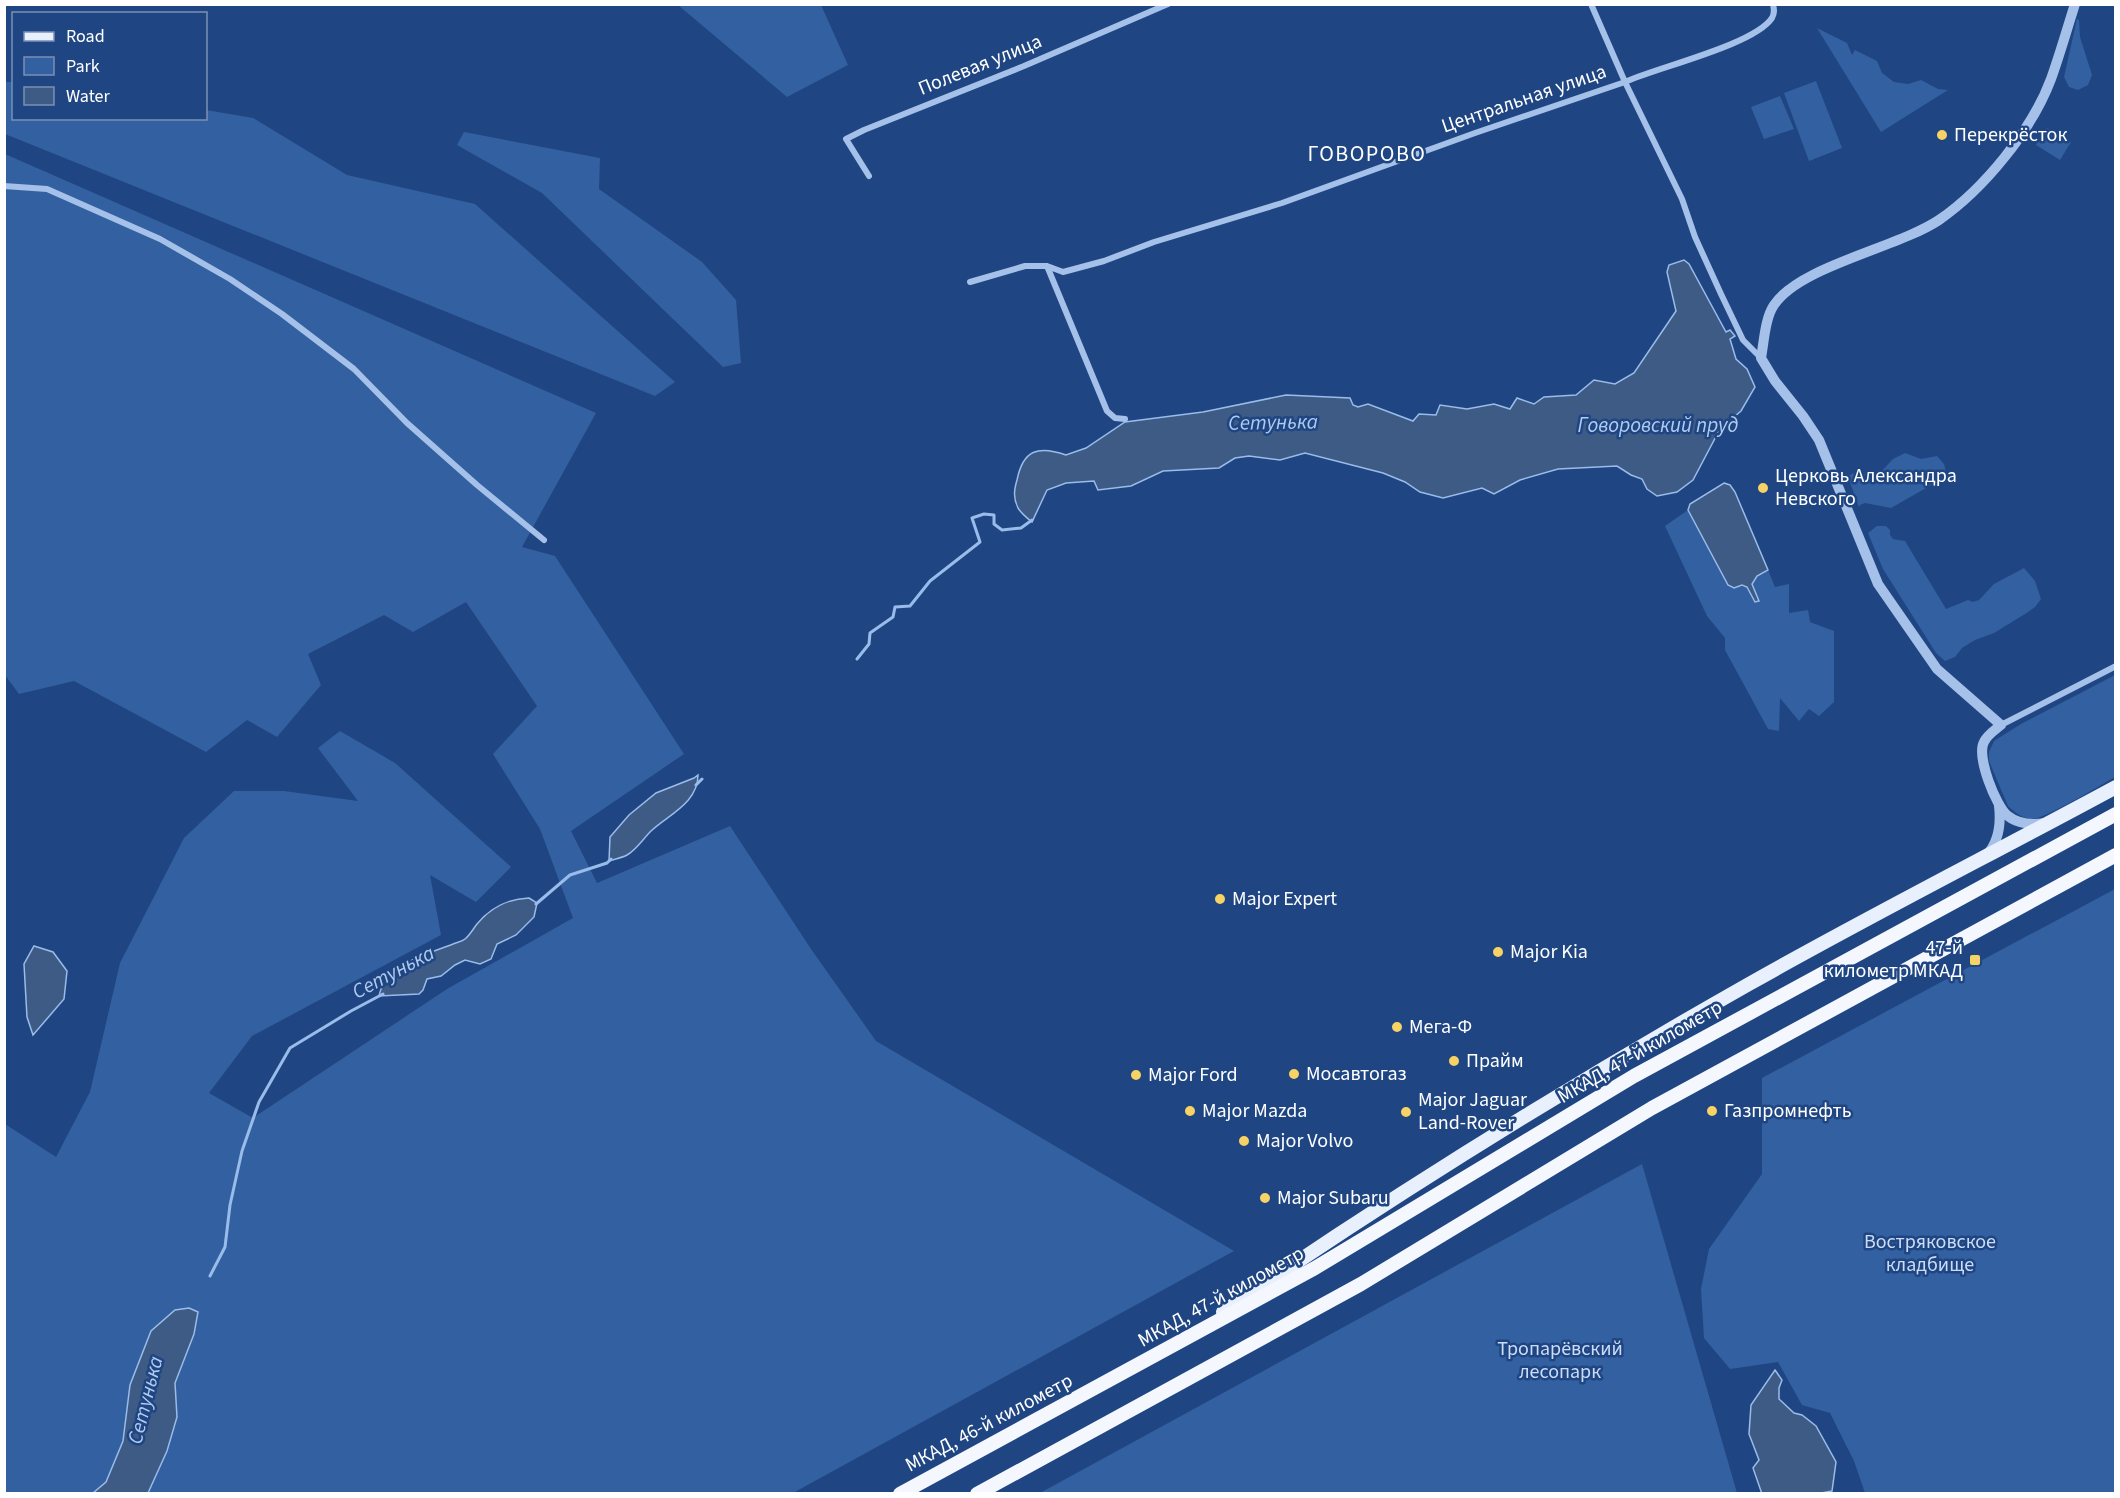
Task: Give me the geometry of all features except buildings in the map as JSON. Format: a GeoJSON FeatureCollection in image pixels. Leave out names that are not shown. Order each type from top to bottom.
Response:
{"type":"FeatureCollection","features":[{"type":"Feature","properties":{"kind":"highway","name":"МКАД, 47-й километр"},"geometry":{"type":"LineString","coordinates":[[1096,1387],[1343,1252],[1634,1076],[2115,814]]}},
{"type":"Feature","properties":{"kind":"highway"},"geometry":{"type":"LineString","coordinates":[[977,1494],[1361,1284],[1652,1108],[2115,855]]}},
{"type":"Feature","properties":{"kind":"highway","name":"МКАД, 46-й километр"},"geometry":{"type":"LineString","coordinates":[[900,1494],[1096,1387]]}},
{"type":"Feature","properties":{"kind":"main road"},"geometry":{"type":"LineString","coordinates":[[1183,1340],[1292,1265],[1505,1127],[1750,984],[2115,787]]}},
{"type":"Feature","properties":{"kind":"street","name":"Полевая улица"},"geometry":{"type":"LineString","coordinates":[[869,176],[846,139],[1168,4]]}},
{"type":"Feature","properties":{"kind":"street"},"geometry":{"type":"LineString","coordinates":[[1591,4],[1625,82],[1682,199],[1695,237],[1743,340],[1761,358],[1775,381],[1819,440],[1878,584],[1937,669],[2001,725]]}},
{"type":"Feature","properties":{"kind":"street","name":"Центральная улица"},"geometry":{"type":"LineString","coordinates":[[970,282],[1025,266],[1047,266],[1063,272],[1104,261],[1154,242],[1282,203],[1735,43],[1753,33],[1773,16],[1773,4]]}},
{"type":"Feature","properties":{"kind":"street"},"geometry":{"type":"LineString","coordinates":[[1761,358],[1773,306],[1786,291],[1802,280],[1903,239],[1940,219],[1975,189],[2003,160],[2019,139],[2042,100],[2075,4]]}},
{"type":"Feature","properties":{"kind":"street"},"geometry":{"type":"LineString","coordinates":[[4,186],[47,189],[160,239],[230,279],[282,314],[354,369],[407,423],[544,540]]}},
{"type":"Feature","properties":{"kind":"street"},"geometry":{"type":"LineString","coordinates":[[1047,266],[1107,411],[1115,418],[1125,419]]}},
{"type":"Feature","properties":{"kind":"street"},"geometry":{"type":"LineString","coordinates":[[2050,822],[2029,824],[2007,816],[1999,805],[1981,759],[1984,741],[2001,725],[2115,666]]}},
{"type":"Feature","properties":{"kind":"street"},"geometry":{"type":"LineString","coordinates":[[1983,859],[1991,850],[1997,836],[2000,819],[1999,805]]}},
{"type":"Feature","properties":{"kind":"green space"},"geometry":{"type":"Polygon","coordinates":[[[678,5],[821,5],[848,65],[787,97],[678,5]]]}},
{"type":"Feature","properties":{"kind":"green space"},"geometry":{"type":"Polygon","coordinates":[[[2077,19],[2092,75],[2088,85],[2078,90],[2069,87],[2064,77],[2077,19]]]}},
{"type":"Feature","properties":{"kind":"green space"},"geometry":{"type":"Polygon","coordinates":[[[1817,28],[1847,43],[1852,55],[1855,50],[1877,61],[1882,73],[1894,82],[1908,84],[1921,80],[1938,89],[1948,90],[1881,132],[1817,28]]]}},
{"type":"Feature","properties":{"kind":"green space"},"geometry":{"type":"Polygon","coordinates":[[[1816,81],[1842,148],[1809,161],[1784,93],[1816,81]]]}},
{"type":"Feature","properties":{"kind":"green space"},"geometry":{"type":"Polygon","coordinates":[[[5,82],[12,82],[12,120],[207,120],[207,110],[253,118],[347,175],[475,204],[675,382],[655,396],[5,134],[5,82]]]}},
{"type":"Feature","properties":{"kind":"green space"},"geometry":{"type":"Polygon","coordinates":[[[1780,96],[1794,129],[1764,139],[1751,107],[1780,96]]]}},
{"type":"Feature","properties":{"kind":"green space"},"geometry":{"type":"Polygon","coordinates":[[[2047,128],[2071,142],[2060,160],[2036,145],[2047,128]]]}},
{"type":"Feature","properties":{"kind":"green space"},"geometry":{"type":"Polygon","coordinates":[[[464,132],[600,158],[599,189],[702,262],[736,300],[741,363],[723,367],[542,193],[457,145],[464,132]]]}},
{"type":"Feature","properties":{"kind":"green space"},"geometry":{"type":"Polygon","coordinates":[[[5,154],[596,413],[522,547],[555,556],[684,754],[571,831],[597,883],[730,826],[811,949],[876,1041],[1234,1251],[793,1493],[148,1493],[167,1451],[177,1417],[175,1383],[194,1334],[198,1312],[189,1308],[130,1385],[123,1441],[106,1482],[93,1493],[5,1493],[5,1124],[56,1157],[90,1092],[120,963],[184,838],[234,791],[284,791],[358,801],[318,748],[340,731],[395,763],[511,867],[476,902],[430,875],[441,935],[252,1036],[209,1093],[253,1118],[447,989],[573,918],[540,829],[493,754],[537,706],[466,602],[413,632],[384,615],[308,654],[321,685],[277,737],[247,720],[206,752],[74,681],[19,694],[5,675],[5,154]]]}},
{"type":"Feature","properties":{"kind":"green space"},"geometry":{"type":"Polygon","coordinates":[[[1905,453],[1921,459],[1937,456],[1944,464],[1947,476],[1891,508],[1865,503],[1859,507],[1848,477],[1859,472],[1878,475],[1893,459],[1905,453]]]}},
{"type":"Feature","properties":{"kind":"green space"},"geometry":{"type":"Polygon","coordinates":[[[1688,510],[1728,585],[1747,587],[1755,602],[1759,600],[1752,584],[1757,576],[1768,570],[1775,587],[1789,584],[1789,613],[1808,610],[1810,622],[1834,631],[1834,702],[1819,716],[1809,709],[1799,721],[1780,698],[1779,731],[1768,729],[1725,650],[1725,638],[1707,616],[1665,526],[1688,510]]]}},
{"type":"Feature","properties":{"kind":"green space"},"geometry":{"type":"Polygon","coordinates":[[[1877,526],[1886,526],[1893,539],[1905,541],[1946,609],[1968,600],[1973,602],[1979,600],[1994,584],[2024,568],[2035,581],[2041,599],[2025,614],[1994,633],[1975,640],[1962,648],[1955,657],[1945,661],[1936,653],[1883,569],[1868,533],[1877,526]]]}},
{"type":"Feature","properties":{"kind":"green space"},"geometry":{"type":"Polygon","coordinates":[[[2115,675],[2115,777],[2039,818],[2029,819],[2016,813],[2008,806],[1989,761],[1989,752],[1994,741],[2021,724],[2115,675]]]}},
{"type":"Feature","properties":{"kind":"green space","name":"Востряковское кладбище"},"geometry":{"type":"Polygon","coordinates":[[[2115,889],[2115,1493],[1865,1493],[1854,1461],[1830,1413],[1802,1405],[1778,1362],[1730,1369],[1704,1338],[1701,1289],[1709,1249],[1762,1174],[1762,1078],[2115,889]]]}},
{"type":"Feature","properties":{"kind":"green space","name":"Тропарёвский лесопарк"},"geometry":{"type":"Polygon","coordinates":[[[1642,1164],[1737,1493],[1040,1493],[1642,1164]]]}},
{"type":"Feature","properties":{"kind":"water","name":"Говоровский пруд"},"geometry":{"type":"Polygon","coordinates":[[[1684,260],[1689,264],[1726,332],[1730,330],[1735,336],[1730,339],[1736,359],[1747,369],[1755,387],[1741,411],[1720,429],[1693,480],[1677,492],[1657,496],[1647,489],[1642,479],[1617,466],[1558,469],[1520,480],[1494,494],[1482,488],[1443,498],[1420,492],[1405,482],[1383,473],[1305,453],[1280,460],[1249,456],[1235,458],[1219,468],[1163,471],[1131,486],[1098,490],[1094,481],[1066,483],[1047,490],[1032,522],[1016,504],[1014,494],[1020,470],[1023,462],[1033,452],[1047,450],[1066,455],[1086,448],[1125,422],[1203,412],[1286,395],[1350,398],[1353,405],[1358,407],[1368,404],[1413,421],[1419,414],[1436,415],[1440,405],[1467,409],[1494,404],[1510,409],[1517,398],[1534,404],[1544,397],[1576,395],[1594,380],[1615,384],[1634,373],[1676,311],[1667,272],[1669,265],[1684,260]]]}},
{"type":"Feature","properties":{"kind":"water"},"geometry":{"type":"Polygon","coordinates":[[[1724,483],[1730,485],[1735,492],[1768,570],[1757,576],[1752,584],[1759,601],[1755,602],[1747,587],[1742,585],[1734,588],[1728,585],[1688,510],[1690,504],[1724,483]]]}},
{"type":"Feature","properties":{"kind":"water"},"geometry":{"type":"Polygon","coordinates":[[[698,775],[697,785],[688,801],[651,831],[630,853],[609,861],[610,837],[629,815],[656,793],[698,775]]]}},
{"type":"Feature","properties":{"kind":"water"},"geometry":{"type":"Polygon","coordinates":[[[529,898],[537,903],[534,917],[516,935],[497,944],[491,959],[480,964],[465,960],[441,976],[427,979],[419,994],[379,996],[383,985],[398,968],[420,956],[464,940],[482,918],[500,905],[529,898]]]}},
{"type":"Feature","properties":{"kind":"water"},"geometry":{"type":"Polygon","coordinates":[[[34,946],[53,952],[67,971],[64,999],[33,1035],[27,1017],[24,964],[34,946]]]}},
{"type":"Feature","properties":{"kind":"water"},"geometry":{"type":"Polygon","coordinates":[[[189,1308],[198,1312],[194,1334],[175,1383],[177,1417],[167,1451],[148,1493],[93,1493],[106,1482],[123,1441],[130,1385],[151,1331],[175,1310],[189,1308]]]}},
{"type":"Feature","properties":{"kind":"water"},"geometry":{"type":"Polygon","coordinates":[[[1775,1370],[1782,1380],[1779,1399],[1794,1413],[1802,1415],[1816,1426],[1836,1462],[1832,1491],[1816,1494],[1762,1494],[1753,1468],[1759,1460],[1749,1434],[1751,1405],[1775,1370]]]}},
{"type":"Feature","properties":{"kind":"waterway","name":"Сетунька"},"geometry":{"type":"LineString","coordinates":[[857,659],[869,644],[870,633],[893,617],[895,607],[910,606],[930,581],[980,542],[972,518],[984,514],[994,515],[994,524],[1002,530],[1021,528],[1032,520]]}},
{"type":"Feature","properties":{"kind":"waterway","name":"Сетунька"},"geometry":{"type":"LineString","coordinates":[[696,785],[702,779]]}},
{"type":"Feature","properties":{"kind":"waterway","name":"Сетунька"},"geometry":{"type":"LineString","coordinates":[[536,904],[570,875],[607,863],[611,859]]}},
{"type":"Feature","properties":{"kind":"waterway","name":"Сетунька"},"geometry":{"type":"LineString","coordinates":[[210,1276],[225,1247],[230,1205],[242,1151],[259,1102],[290,1048],[383,994]]}},
{"type":"Feature","properties":{"kind":"place","name":"Перекрёсток"},"geometry":{"type":"Point","coordinates":[1942,135]}},
{"type":"Feature","properties":{"kind":"place","name":"Церковь Александра Невского"},"geometry":{"type":"Point","coordinates":[1763,488]}},
{"type":"Feature","properties":{"kind":"place","name":"Major Expert"},"geometry":{"type":"Point","coordinates":[1220,899]}},
{"type":"Feature","properties":{"kind":"place","name":"Major Kia"},"geometry":{"type":"Point","coordinates":[1498,952]}},
{"type":"Feature","properties":{"kind":"place","name":"47-й километр МКАД"},"geometry":{"type":"Point","coordinates":[1975,960]}},
{"type":"Feature","properties":{"kind":"place","name":"Мега-Ф"},"geometry":{"type":"Point","coordinates":[1397,1027]}},
{"type":"Feature","properties":{"kind":"place","name":"Прайм"},"geometry":{"type":"Point","coordinates":[1454,1061]}},
{"type":"Feature","properties":{"kind":"place","name":"Мосавтогаз"},"geometry":{"type":"Point","coordinates":[1294,1074]}},
{"type":"Feature","properties":{"kind":"place","name":"Major Ford"},"geometry":{"type":"Point","coordinates":[1136,1075]}},
{"type":"Feature","properties":{"kind":"place","name":"Major Mazda"},"geometry":{"type":"Point","coordinates":[1190,1111]}},
{"type":"Feature","properties":{"kind":"place","name":"Газпромнефть"},"geometry":{"type":"Point","coordinates":[1712,1111]}},
{"type":"Feature","properties":{"kind":"place","name":"Major Jaguar Land-Rover"},"geometry":{"type":"Point","coordinates":[1406,1112]}},
{"type":"Feature","properties":{"kind":"place","name":"Major Volvo"},"geometry":{"type":"Point","coordinates":[1244,1141]}},
{"type":"Feature","properties":{"kind":"place","name":"Major Subaru"},"geometry":{"type":"Point","coordinates":[1265,1198]}},
{"type":"Feature","properties":{"kind":"district","name":"ГОВОРОВО"},"geometry":{"type":"Point","coordinates":[1367,154]}}]}
